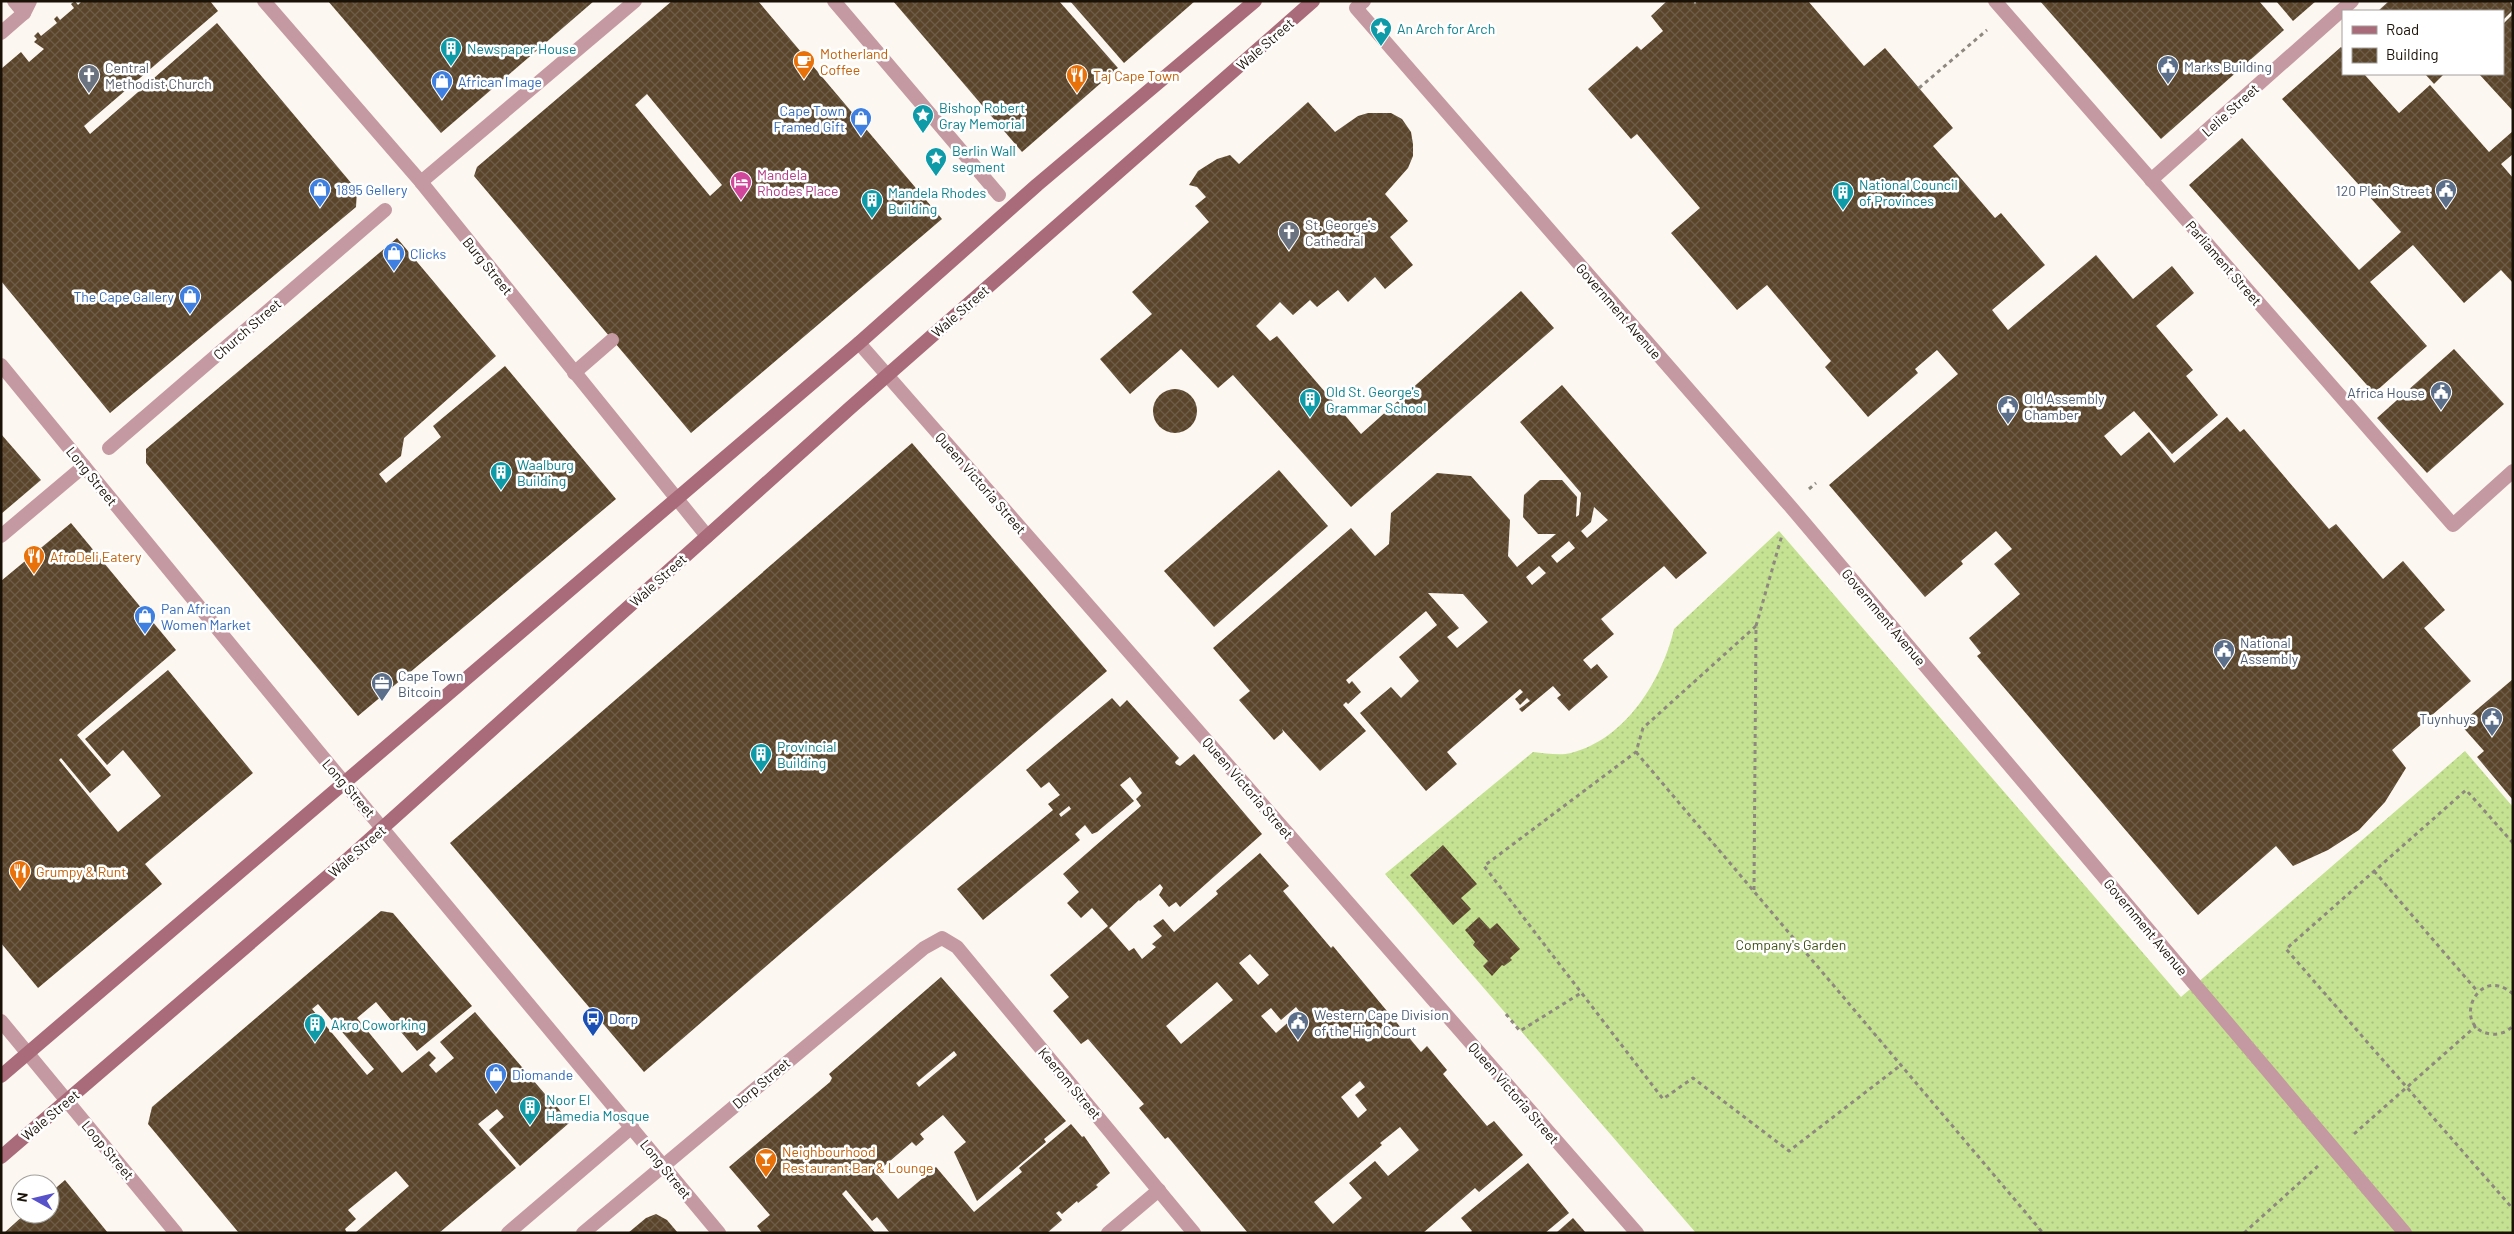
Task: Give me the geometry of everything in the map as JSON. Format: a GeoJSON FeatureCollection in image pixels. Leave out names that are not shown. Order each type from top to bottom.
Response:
{"type":"FeatureCollection","features":[{"type":"Feature","properties":{"kind":"main road"},"geometry":{"type":"LineString","coordinates":[[1,1076],[676,500],[859,343],[984,231],[1255,1]]}},
{"type":"Feature","properties":{"kind":"main road","name":"Wale Street"},"geometry":{"type":"LineString","coordinates":[[1,1157],[383,828],[886,376],[1314,1]]}},
{"type":"Feature","properties":{"kind":"street"},"geometry":{"type":"LineString","coordinates":[[1,33],[27,7],[14,1]]}},
{"type":"Feature","properties":{"kind":"street","name":"Burg Street"},"geometry":{"type":"LineString","coordinates":[[264,1],[421,182],[706,536]]}},
{"type":"Feature","properties":{"kind":"street"},"geometry":{"type":"LineString","coordinates":[[421,182],[635,1]]}},
{"type":"Feature","properties":{"kind":"street"},"geometry":{"type":"LineString","coordinates":[[834,1],[998,195]]}},
{"type":"Feature","properties":{"kind":"street","name":"Parliament Street"},"geometry":{"type":"LineString","coordinates":[[1995,1],[2452,525],[2513,471]]}},
{"type":"Feature","properties":{"kind":"street","name":"Lelie Street"},"geometry":{"type":"LineString","coordinates":[[2152,180],[2352,1]]}},
{"type":"Feature","properties":{"kind":"street","name":"Government Avenue"},"geometry":{"type":"LineString","coordinates":[[1360,5],[1790,506],[2405,1233]]}},
{"type":"Feature","properties":{"kind":"street","name":"Church Street"},"geometry":{"type":"LineString","coordinates":[[110,448],[385,210]]}},
{"type":"Feature","properties":{"kind":"street"},"geometry":{"type":"LineString","coordinates":[[574,373],[612,340]]}},
{"type":"Feature","properties":{"kind":"street","name":"Queen Victoria Street"},"geometry":{"type":"LineString","coordinates":[[859,343],[1636,1233]]}},
{"type":"Feature","properties":{"kind":"street","name":"Long Street"},"geometry":{"type":"LineString","coordinates":[[1,365],[719,1233]]}},
{"type":"Feature","properties":{"kind":"street"},"geometry":{"type":"LineString","coordinates":[[1,536],[84,466]]}},
{"type":"Feature","properties":{"kind":"street","name":"Dorp Street"},"geometry":{"type":"LineString","coordinates":[[583,1233],[924,948],[942,938]]}},
{"type":"Feature","properties":{"kind":"street","name":"Keerom Street"},"geometry":{"type":"LineString","coordinates":[[942,938],[957,947],[1194,1233]]}},
{"type":"Feature","properties":{"kind":"street","name":"Loop Street"},"geometry":{"type":"LineString","coordinates":[[1,1021],[176,1233]]}},
{"type":"Feature","properties":{"kind":"street"},"geometry":{"type":"LineString","coordinates":[[508,1233],[632,1127]]}},
{"type":"Feature","properties":{"kind":"street"},"geometry":{"type":"LineString","coordinates":[[1108,1233],[1159,1190]]}},
{"type":"Feature","properties":{"kind":"path"},"geometry":{"type":"LineString","coordinates":[[1919,88],[2006,14]]}},
{"type":"Feature","properties":{"kind":"path"},"geometry":{"type":"LineString","coordinates":[[1754,891],[1756,626],[1790,506],[1816,483]]}},
{"type":"Feature","properties":{"kind":"path"},"geometry":{"type":"LineString","coordinates":[[1756,626],[1643,728],[1636,752],[1484,866],[1663,1099],[1693,1078],[1788,1151],[1901,1065]]}},
{"type":"Feature","properties":{"kind":"path"},"geometry":{"type":"LineString","coordinates":[[1636,752],[2043,1233]]}},
{"type":"Feature","properties":{"kind":"path"},"geometry":{"type":"LineString","coordinates":[[2513,843],[2466,790],[2286,949],[2513,1209]]}},
{"type":"Feature","properties":{"kind":"path"},"geometry":{"type":"LineString","coordinates":[[2374,871],[2478,992]]}},
{"type":"Feature","properties":{"kind":"path"},"geometry":{"type":"LineString","coordinates":[[2512,1029],[2496,1035],[2489,1034],[2476,1026],[2470,1013],[2471,1005],[2478,992],[2492,986],[2507,989],[2513,994]]}},
{"type":"Feature","properties":{"kind":"path"},"geometry":{"type":"LineString","coordinates":[[1506,1014],[1520,1031],[1581,993]]}},
{"type":"Feature","properties":{"kind":"path"},"geometry":{"type":"LineString","coordinates":[[2244,1233],[2476,1026]]}},
{"type":"Feature","properties":{"kind":"green space","name":"Company's Garden"},"geometry":{"type":"Polygon","coordinates":[[[1779,531],[2181,997],[2465,751],[2513,807],[2513,1233],[1696,1233],[1385,874],[1533,752],[1567,754],[1591,746],[1609,735],[1639,705],[1651,687],[1661,668],[1674,629],[1779,531]]]}},
{"type":"Feature","properties":{"kind":"building"},"geometry":{"type":"Polygon","coordinates":[[[75,1],[78,5],[82,1],[210,1],[218,11],[84,126],[90,134],[217,23],[357,190],[356,207],[110,413],[1,281],[1,69],[21,52],[29,62],[44,49],[34,42],[37,39],[34,36],[38,32],[41,36],[57,23],[54,19],[57,16],[60,20],[74,8],[71,4],[75,1]]]}},
{"type":"Feature","properties":{"kind":"building","name":"Newspaper House"},"geometry":{"type":"Polygon","coordinates":[[[328,1],[594,1],[441,133],[328,1]]]}},
{"type":"Feature","properties":{"kind":"building"},"geometry":{"type":"Polygon","coordinates":[[[672,1],[758,1],[942,219],[691,433],[474,176],[477,167],[672,1]],[[647,94],[635,105],[710,196],[722,185],[647,94]]]}},
{"type":"Feature","properties":{"kind":"building"},"geometry":{"type":"Polygon","coordinates":[[[893,1],[1059,1],[1118,68],[1022,152],[893,1]]]}},
{"type":"Feature","properties":{"kind":"building"},"geometry":{"type":"Polygon","coordinates":[[[1070,1],[1195,1],[1124,63],[1070,1]]]}},
{"type":"Feature","properties":{"kind":"building"},"geometry":{"type":"Polygon","coordinates":[[[1667,1],[1693,1],[1695,4],[1697,1],[1808,1],[1864,66],[1885,48],[1953,128],[1933,146],[1995,218],[2001,213],[2045,265],[1992,310],[2008,330],[2096,255],[2133,299],[2172,266],[2194,293],[2156,326],[2193,370],[2186,376],[2218,415],[2172,454],[2134,411],[2104,436],[2121,456],[2149,432],[2174,463],[2227,417],[2240,432],[2244,429],[2329,529],[2336,524],[2383,579],[2403,561],[2445,610],[2424,628],[2471,681],[2392,750],[2406,768],[2385,802],[2359,830],[2328,850],[2293,866],[2276,846],[2198,915],[1977,656],[1981,653],[1969,638],[2020,594],[1994,564],[2012,549],[1996,531],[1961,561],[1963,564],[1925,597],[1829,485],[1958,374],[1937,350],[1915,369],[1918,373],[1868,417],[1825,367],[1831,361],[1767,285],[1737,310],[1671,233],[1700,208],[1637,134],[1631,139],[1588,89],[1637,46],[1641,50],[1663,31],[1651,16],[1667,1]]]}},
{"type":"Feature","properties":{"kind":"building","name":"Marks Building"},"geometry":{"type":"Polygon","coordinates":[[[2040,1],[2259,1],[2284,30],[2161,139],[2040,1]]]}},
{"type":"Feature","properties":{"kind":"building"},"geometry":{"type":"Polygon","coordinates":[[[2276,1],[2316,1],[2293,21],[2276,1]]]}},
{"type":"Feature","properties":{"kind":"building"},"geometry":{"type":"Polygon","coordinates":[[[2389,1],[2510,1],[2513,10],[2504,19],[2504,10],[2379,10],[2389,1]]]}},
{"type":"Feature","properties":{"kind":"building"},"geometry":{"type":"Polygon","coordinates":[[[2513,14],[2513,111],[2480,75],[2504,75],[2504,23],[2513,14]]]}},
{"type":"Feature","properties":{"kind":"building","name":"120 Plein Street"},"geometry":{"type":"Polygon","coordinates":[[[2341,47],[2342,75],[2365,75],[2399,113],[2430,85],[2489,152],[2513,131],[2513,154],[2501,164],[2513,178],[2513,283],[2501,270],[2464,303],[2413,245],[2370,282],[2427,346],[2374,393],[2189,185],[2242,138],[2359,270],[2401,232],[2282,99],[2341,47]]]}},
{"type":"Feature","properties":{"kind":"building"},"geometry":{"type":"Polygon","coordinates":[[[2426,75],[2443,75],[2434,84],[2426,75]]]}},
{"type":"Feature","properties":{"kind":"building","name":"St. George's Cathedral"},"geometry":{"type":"Polygon","coordinates":[[[1308,102],[1335,132],[1358,116],[1368,113],[1391,113],[1402,119],[1411,132],[1413,144],[1413,156],[1408,168],[1385,194],[1408,221],[1390,237],[1413,265],[1385,289],[1375,277],[1348,302],[1338,290],[1317,307],[1310,300],[1293,315],[1280,302],[1256,326],[1270,341],[1277,336],[1361,434],[1521,291],[1554,328],[1351,507],[1233,375],[1218,388],[1181,349],[1130,394],[1100,359],[1152,314],[1132,292],[1209,222],[1195,206],[1206,197],[1197,187],[1189,185],[1198,171],[1217,159],[1230,155],[1239,164],[1308,102]]]}},
{"type":"Feature","properties":{"kind":"building"},"geometry":{"type":"Polygon","coordinates":[[[397,238],[496,356],[404,438],[401,456],[379,474],[386,483],[441,437],[433,426],[505,366],[616,499],[358,716],[146,463],[146,449],[397,238]]]}},
{"type":"Feature","properties":{"kind":"building","name":"Africa House"},"geometry":{"type":"Polygon","coordinates":[[[2454,349],[2504,404],[2427,473],[2377,418],[2454,349]]]}},
{"type":"Feature","properties":{"kind":"building"},"geometry":{"type":"Polygon","coordinates":[[[1562,385],[1707,553],[1676,579],[1664,566],[1601,619],[1614,634],[1583,660],[1591,669],[1597,664],[1608,677],[1569,711],[1557,698],[1561,695],[1553,686],[1522,712],[1519,709],[1530,701],[1527,698],[1520,705],[1515,699],[1523,692],[1520,689],[1447,752],[1457,764],[1426,791],[1360,713],[1391,687],[1401,698],[1419,681],[1399,657],[1437,625],[1426,611],[1346,680],[1349,684],[1352,681],[1361,692],[1348,704],[1346,702],[1343,705],[1366,731],[1320,771],[1282,729],[1283,732],[1274,740],[1239,700],[1250,691],[1213,648],[1351,528],[1375,556],[1389,544],[1391,513],[1437,473],[1471,476],[1510,520],[1508,556],[1517,567],[1556,534],[1538,534],[1523,517],[1524,495],[1540,480],[1562,480],[1577,497],[1576,517],[1579,515],[1581,493],[1520,422],[1562,385]],[[1594,507],[1591,522],[1581,531],[1587,538],[1608,520],[1594,507]],[[1569,541],[1551,556],[1557,563],[1575,548],[1569,541]],[[1539,566],[1526,577],[1532,585],[1546,573],[1539,566]],[[1428,593],[1459,628],[1447,637],[1457,648],[1488,622],[1463,594],[1428,593]]]}},
{"type":"Feature","properties":{"kind":"building"},"geometry":{"type":"Polygon","coordinates":[[[1175,389],[1187,393],[1193,399],[1197,411],[1193,423],[1187,429],[1175,433],[1163,429],[1157,423],[1153,411],[1157,399],[1163,393],[1175,389]]]}},
{"type":"Feature","properties":{"kind":"building"},"geometry":{"type":"Polygon","coordinates":[[[1,434],[41,480],[1,514],[1,434]]]}},
{"type":"Feature","properties":{"kind":"building","name":"Provincial Building"},"geometry":{"type":"Polygon","coordinates":[[[912,443],[1107,671],[644,1072],[450,843],[912,443]]]}},
{"type":"Feature","properties":{"kind":"building"},"geometry":{"type":"Polygon","coordinates":[[[1279,470],[1328,526],[1214,627],[1164,571],[1279,470]]]}},
{"type":"Feature","properties":{"kind":"building"},"geometry":{"type":"Polygon","coordinates":[[[71,523],[176,650],[77,735],[111,775],[90,793],[61,758],[59,760],[118,832],[161,796],[123,750],[107,765],[85,739],[168,670],[253,773],[145,864],[162,884],[38,988],[1,943],[1,581],[71,523]]]}},
{"type":"Feature","properties":{"kind":"building","name":"Tuynhuys"},"geometry":{"type":"Polygon","coordinates":[[[2513,679],[2513,800],[2477,757],[2484,751],[2460,724],[2513,679]]]}},
{"type":"Feature","properties":{"kind":"building","name":"Western Cape Division of the High Court"},"geometry":{"type":"Polygon","coordinates":[[[1112,698],[1120,707],[1127,700],[1179,758],[1175,762],[1176,764],[1180,766],[1194,754],[1262,834],[1180,907],[1176,902],[1169,907],[1159,895],[1163,888],[1160,884],[1139,900],[1109,928],[1129,951],[1134,948],[1142,959],[1156,947],[1152,944],[1162,936],[1153,926],[1163,919],[1174,932],[1218,894],[1216,891],[1260,853],[1289,886],[1283,891],[1331,948],[1333,946],[1421,1052],[1427,1046],[1447,1070],[1443,1074],[1487,1126],[1494,1121],[1523,1155],[1479,1192],[1475,1188],[1423,1233],[1248,1233],[1168,1137],[1165,1139],[1139,1108],[1144,1104],[1088,1039],[1081,1044],[1053,1011],[1069,997],[1050,975],[1108,926],[1092,908],[1081,918],[1067,903],[1079,892],[1063,874],[1141,806],[1136,799],[1142,793],[1130,777],[1120,785],[1134,801],[1097,832],[1092,834],[1085,825],[1075,834],[1080,840],[983,920],[957,889],[1053,810],[1048,804],[1060,795],[1049,782],[1041,788],[1026,770],[1112,698]],[[1069,806],[1059,814],[1061,817],[1071,809],[1069,806]],[[1250,954],[1239,963],[1258,985],[1269,975],[1250,954]],[[1217,982],[1166,1026],[1181,1044],[1233,1000],[1217,982]],[[1296,1007],[1281,1020],[1271,1008],[1261,1016],[1276,1033],[1300,1012],[1296,1007]],[[1360,1081],[1341,1097],[1358,1118],[1367,1110],[1355,1095],[1365,1087],[1360,1081]],[[1400,1127],[1380,1143],[1382,1145],[1314,1202],[1333,1224],[1362,1198],[1349,1183],[1375,1161],[1388,1176],[1419,1150],[1400,1127]]]}},
{"type":"Feature","properties":{"kind":"building"},"geometry":{"type":"Polygon","coordinates":[[[1443,845],[1477,884],[1461,898],[1471,909],[1453,925],[1410,875],[1443,845]]]}},
{"type":"Feature","properties":{"kind":"building"},"geometry":{"type":"Polygon","coordinates":[[[381,911],[393,913],[472,1006],[417,1051],[376,1002],[357,1018],[402,1073],[429,1051],[436,1058],[429,1065],[436,1073],[454,1058],[440,1042],[475,1012],[551,1099],[569,1123],[520,1166],[489,1130],[504,1117],[497,1109],[478,1124],[516,1168],[439,1233],[355,1233],[409,1186],[396,1171],[348,1210],[356,1219],[345,1229],[347,1233],[239,1233],[148,1124],[152,1107],[381,911]],[[318,1004],[312,1009],[367,1075],[374,1069],[318,1004]]]}},
{"type":"Feature","properties":{"kind":"building"},"geometry":{"type":"Polygon","coordinates":[[[1479,917],[1490,929],[1497,923],[1520,949],[1510,958],[1512,960],[1504,966],[1502,965],[1492,976],[1483,966],[1488,961],[1473,945],[1475,942],[1465,930],[1479,917]]]}},
{"type":"Feature","properties":{"kind":"building"},"geometry":{"type":"Polygon","coordinates":[[[941,977],[1066,1121],[1044,1139],[1046,1142],[977,1201],[954,1152],[966,1142],[943,1115],[920,1134],[924,1139],[916,1146],[912,1142],[876,1173],[898,1199],[936,1167],[974,1212],[1022,1172],[1019,1168],[1071,1124],[1082,1137],[1084,1136],[1110,1173],[1096,1185],[1098,1187],[1078,1203],[1077,1201],[1062,1214],[1059,1211],[1056,1213],[1062,1220],[1047,1233],[890,1233],[877,1217],[872,1221],[846,1190],[842,1194],[875,1233],[762,1233],[757,1226],[770,1215],[729,1167],[830,1082],[832,1078],[829,1074],[941,977]],[[954,1051],[916,1083],[919,1087],[957,1055],[954,1051]]]}},
{"type":"Feature","properties":{"kind":"building"},"geometry":{"type":"Polygon","coordinates":[[[1528,1163],[1569,1213],[1545,1233],[1470,1233],[1472,1231],[1461,1218],[1528,1163]]]}},
{"type":"Feature","properties":{"kind":"building"},"geometry":{"type":"Polygon","coordinates":[[[65,1180],[108,1233],[4,1233],[14,1224],[60,1224],[60,1184],[65,1180]]]}},
{"type":"Feature","properties":{"kind":"building"},"geometry":{"type":"Polygon","coordinates":[[[656,1214],[667,1220],[678,1233],[628,1233],[646,1218],[656,1214]]]}},
{"type":"Feature","properties":{"kind":"building"},"geometry":{"type":"Polygon","coordinates":[[[1573,1218],[1586,1233],[1556,1233],[1573,1218]]]}},
{"type":"Feature","properties":{"kind":"place","name":"An Arch for Arch"},"geometry":{"type":"Point","coordinates":[1381,47]}},
{"type":"Feature","properties":{"kind":"place","name":"Newspaper House"},"geometry":{"type":"Point","coordinates":[451,67]}},
{"type":"Feature","properties":{"kind":"place","name":"Motherland Coffee"},"geometry":{"type":"Point","coordinates":[804,80]}},
{"type":"Feature","properties":{"kind":"place","name":"Marks Building"},"geometry":{"type":"Point","coordinates":[2168,85]}},
{"type":"Feature","properties":{"kind":"place","name":"Central Methodist Church"},"geometry":{"type":"Point","coordinates":[89,94]}},
{"type":"Feature","properties":{"kind":"place","name":"Taj Cape Town"},"geometry":{"type":"Point","coordinates":[1077,94]}},
{"type":"Feature","properties":{"kind":"place","name":"African Image"},"geometry":{"type":"Point","coordinates":[442,100]}},
{"type":"Feature","properties":{"kind":"place","name":"Bishop Robert Gray Memorial"},"geometry":{"type":"Point","coordinates":[923,134]}},
{"type":"Feature","properties":{"kind":"place","name":"Cape Town Framed Gift"},"geometry":{"type":"Point","coordinates":[861,137]}},
{"type":"Feature","properties":{"kind":"place","name":"Berlin Wall segment"},"geometry":{"type":"Point","coordinates":[936,177]}},
{"type":"Feature","properties":{"kind":"place","name":"Mandela Rhodes Place"},"geometry":{"type":"Point","coordinates":[741,201]}},
{"type":"Feature","properties":{"kind":"place","name":"1895 Gellery"},"geometry":{"type":"Point","coordinates":[320,208]}},
{"type":"Feature","properties":{"kind":"place","name":"120 Plein Street"},"geometry":{"type":"Point","coordinates":[2446,209]}},
{"type":"Feature","properties":{"kind":"place","name":"National Council of Provinces"},"geometry":{"type":"Point","coordinates":[1843,211]}},
{"type":"Feature","properties":{"kind":"place","name":"Mandela Rhodes Building"},"geometry":{"type":"Point","coordinates":[872,219]}},
{"type":"Feature","properties":{"kind":"place","name":"St. George's Cathedral"},"geometry":{"type":"Point","coordinates":[1289,251]}},
{"type":"Feature","properties":{"kind":"place","name":"Clicks"},"geometry":{"type":"Point","coordinates":[394,272]}},
{"type":"Feature","properties":{"kind":"place","name":"The Cape Gallery"},"geometry":{"type":"Point","coordinates":[190,315]}},
{"type":"Feature","properties":{"kind":"place","name":"Africa House"},"geometry":{"type":"Point","coordinates":[2441,411]}},
{"type":"Feature","properties":{"kind":"place","name":"Old St. George's Grammar School"},"geometry":{"type":"Point","coordinates":[1310,418]}},
{"type":"Feature","properties":{"kind":"place","name":"Old Assembly Chamber"},"geometry":{"type":"Point","coordinates":[2008,425]}},
{"type":"Feature","properties":{"kind":"place","name":"Waalburg Building"},"geometry":{"type":"Point","coordinates":[501,491]}},
{"type":"Feature","properties":{"kind":"place","name":"AfroDeli Eatery"},"geometry":{"type":"Point","coordinates":[34,575]}},
{"type":"Feature","properties":{"kind":"place","name":"Pan African Women Market"},"geometry":{"type":"Point","coordinates":[145,635]}},
{"type":"Feature","properties":{"kind":"place","name":"National Assembly"},"geometry":{"type":"Point","coordinates":[2224,669]}},
{"type":"Feature","properties":{"kind":"place","name":"Cape Town Bitcoin"},"geometry":{"type":"Point","coordinates":[382,702]}},
{"type":"Feature","properties":{"kind":"place","name":"Tuynhuys"},"geometry":{"type":"Point","coordinates":[2492,737]}},
{"type":"Feature","properties":{"kind":"place","name":"Provincial Building"},"geometry":{"type":"Point","coordinates":[761,773]}},
{"type":"Feature","properties":{"kind":"place","name":"Grumpy & Runt"},"geometry":{"type":"Point","coordinates":[20,890]}},
{"type":"Feature","properties":{"kind":"place","name":"Dorp"},"geometry":{"type":"Point","coordinates":[593,1037]}},
{"type":"Feature","properties":{"kind":"place","name":"Western Cape Division of the High Court"},"geometry":{"type":"Point","coordinates":[1298,1041]}},
{"type":"Feature","properties":{"kind":"place","name":"Akro Coworking"},"geometry":{"type":"Point","coordinates":[315,1043]}},
{"type":"Feature","properties":{"kind":"place","name":"Diomande"},"geometry":{"type":"Point","coordinates":[496,1093]}},
{"type":"Feature","properties":{"kind":"place","name":"Noor El Hamedia Mosque"},"geometry":{"type":"Point","coordinates":[530,1126]}},
{"type":"Feature","properties":{"kind":"place","name":"Neighbourhood Restaurant Bar & Lounge"},"geometry":{"type":"Point","coordinates":[766,1178]}}]}
